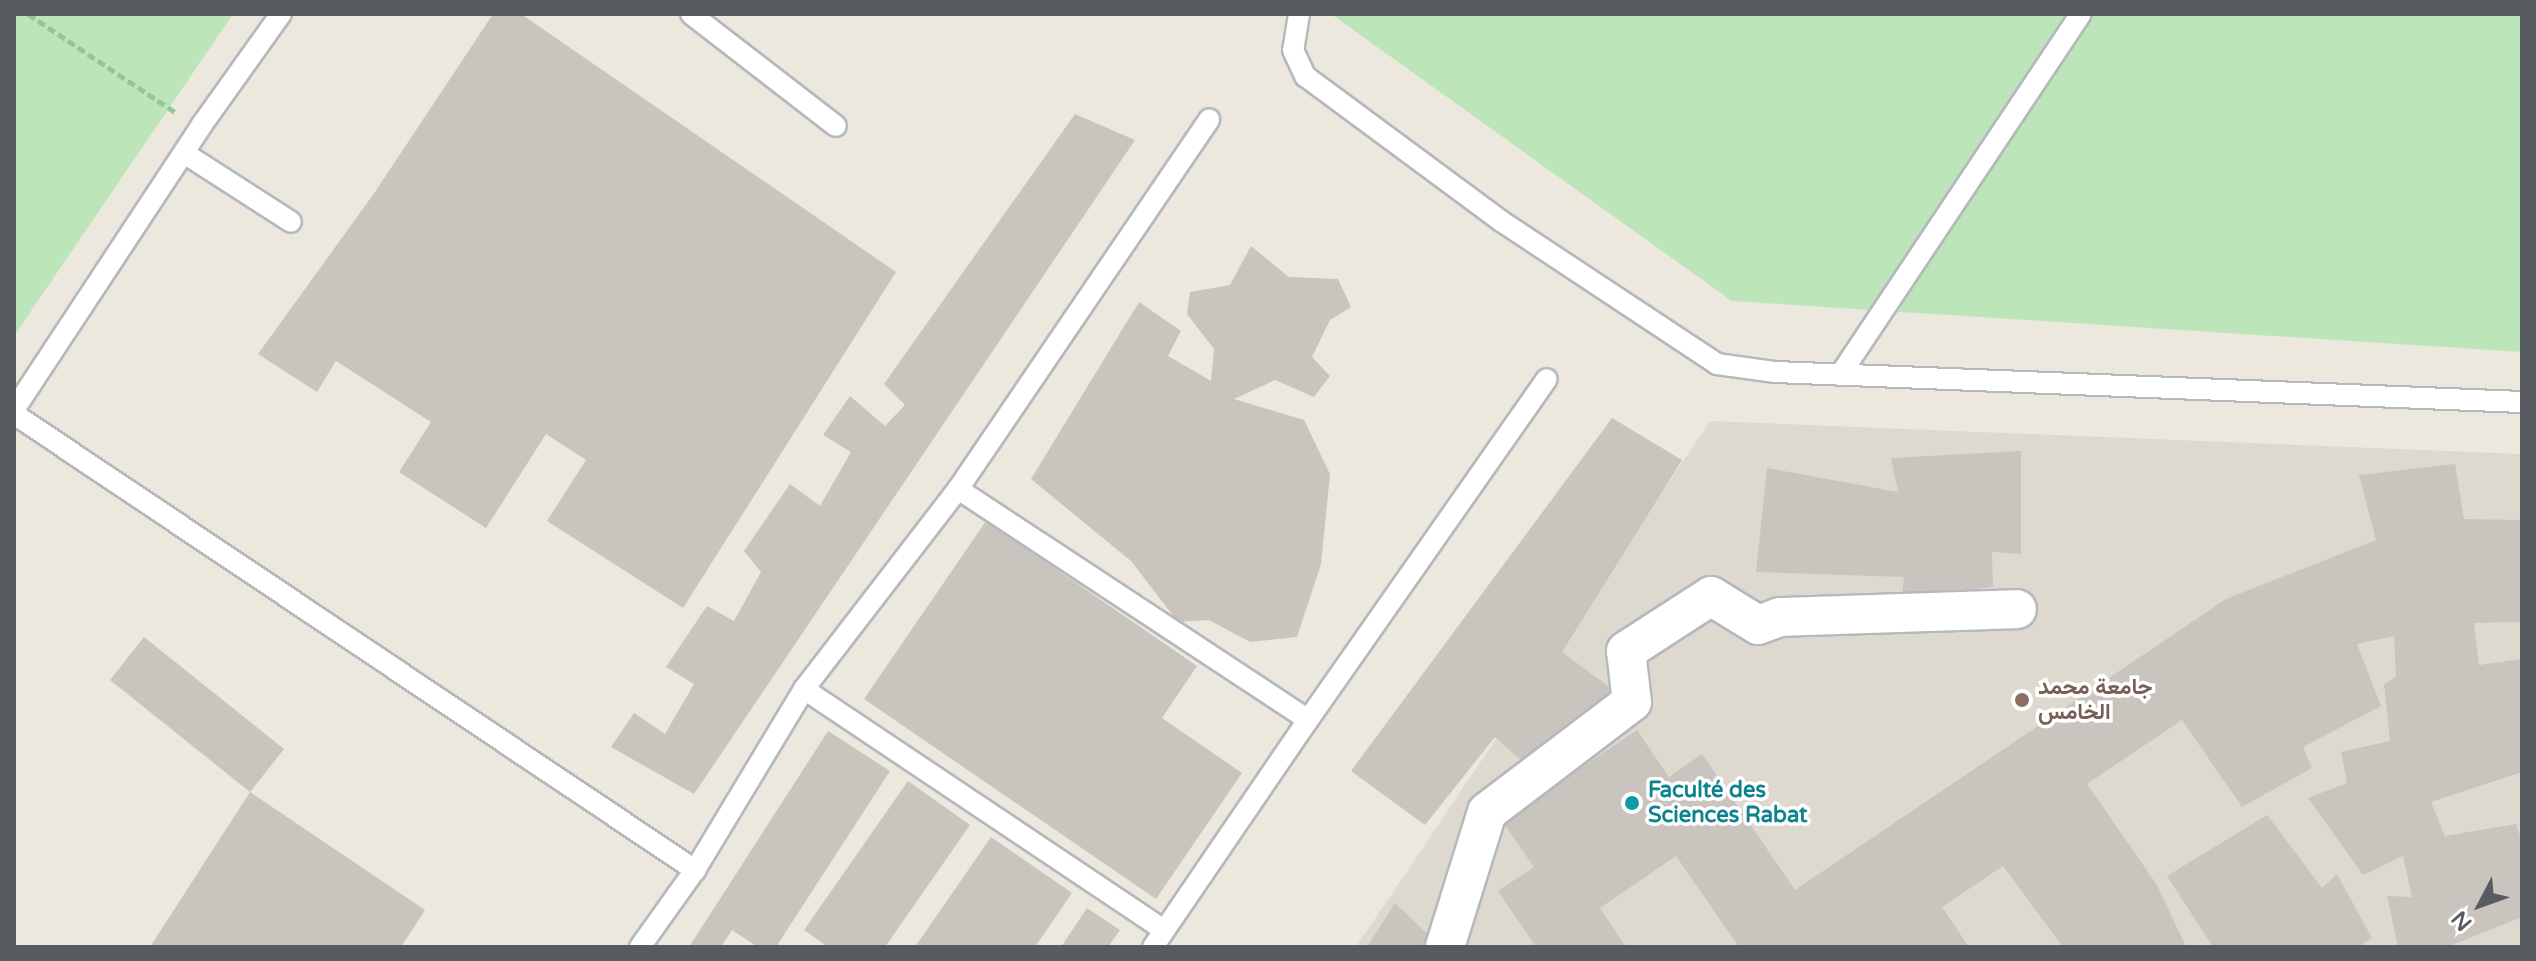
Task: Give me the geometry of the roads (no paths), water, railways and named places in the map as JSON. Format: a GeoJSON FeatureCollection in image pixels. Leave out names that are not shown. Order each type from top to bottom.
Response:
{"type":"FeatureCollection","features":[{"type":"Feature","properties":{"kind":"street"},"geometry":{"type":"LineString","coordinates":[[1445,947],[1487,812],[1632,702],[1626,651],[1711,596],[1758,625],[1780,617],[2017,609]]}},
{"type":"Feature","properties":{"kind":"lane"},"geometry":{"type":"LineString","coordinates":[[281,14],[201,126],[14,412],[695,870]]}},
{"type":"Feature","properties":{"kind":"lane"},"geometry":{"type":"LineString","coordinates":[[1299,14],[1292,37],[1296,64],[1305,76],[1501,221],[1717,364],[1840,375],[2522,402]]}},
{"type":"Feature","properties":{"kind":"lane"},"geometry":{"type":"LineString","coordinates":[[1840,375],[2081,14]]}},
{"type":"Feature","properties":{"kind":"lane"},"geometry":{"type":"LineString","coordinates":[[701,17],[836,126]]}},
{"type":"Feature","properties":{"kind":"lane"},"geometry":{"type":"LineString","coordinates":[[640,947],[695,870],[804,689],[958,489],[1209,119]]}},
{"type":"Feature","properties":{"kind":"lane"},"geometry":{"type":"LineString","coordinates":[[184,153],[291,222]]}},
{"type":"Feature","properties":{"kind":"lane"},"geometry":{"type":"LineString","coordinates":[[804,689],[1159,939],[1547,379]]}},
{"type":"Feature","properties":{"kind":"lane"},"geometry":{"type":"LineString","coordinates":[[958,489],[1308,720]]}},
{"type":"Feature","properties":{"kind":"place","name":"جامعة محمد الخامس"},"geometry":{"type":"Point","coordinates":[2022,700]}},
{"type":"Feature","properties":{"kind":"place","name":"Faculté des Sciences Rabat"},"geometry":{"type":"Point","coordinates":[1632,803]}}]}
